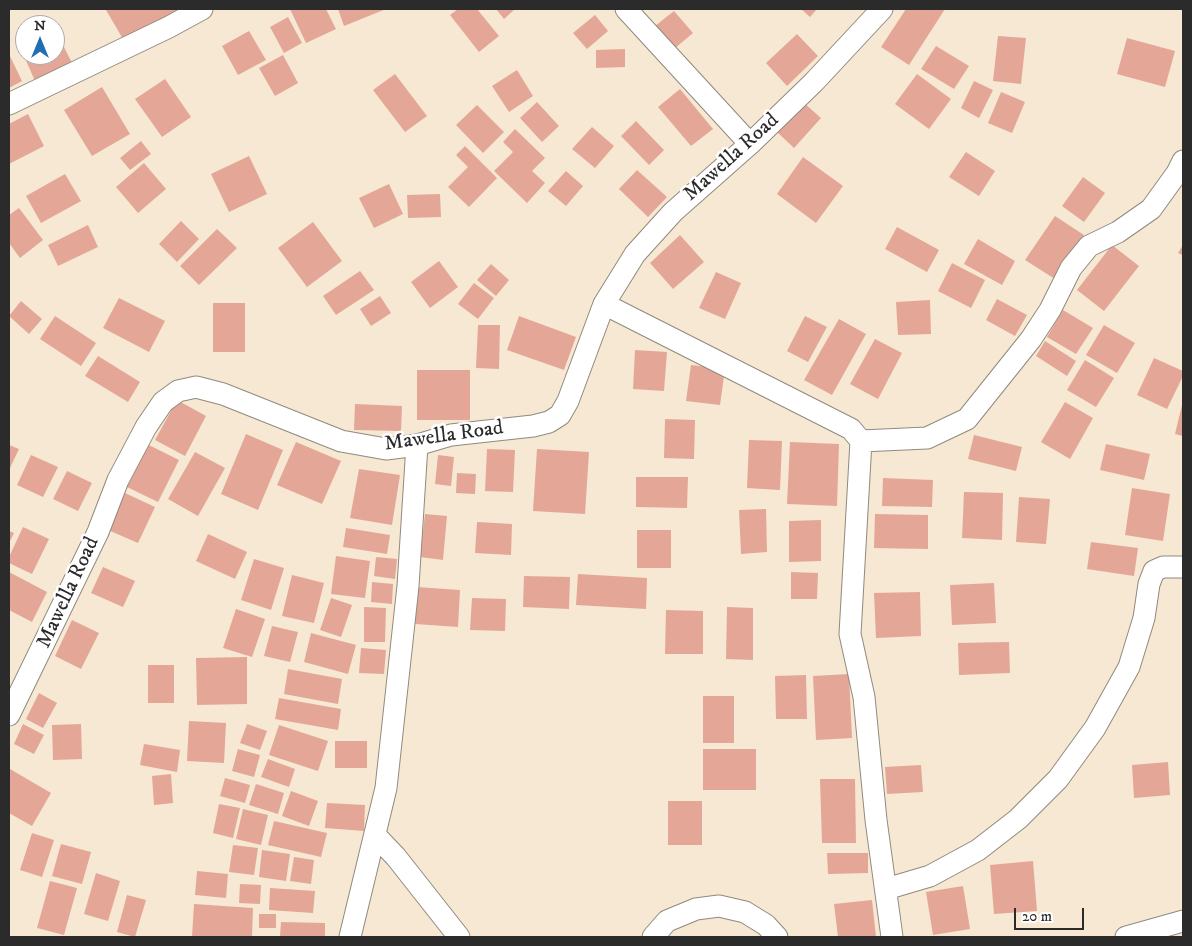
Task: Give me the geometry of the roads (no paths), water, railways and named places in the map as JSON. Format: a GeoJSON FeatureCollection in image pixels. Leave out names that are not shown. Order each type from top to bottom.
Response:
{"type":"FeatureCollection","features":[{"type":"Feature","properties":{"kind":"street"},"geometry":{"type":"LineString","coordinates":[[9,104],[202,9]]}},
{"type":"Feature","properties":{"kind":"street"},"geometry":{"type":"LineString","coordinates":[[626,9],[750,144]]}},
{"type":"Feature","properties":{"kind":"street","name":"Mawella Road"},"geometry":{"type":"LineString","coordinates":[[9,715],[98,532],[118,480],[163,402],[178,391],[196,387],[223,394],[341,441],[386,449],[417,446],[451,435],[533,426],[549,422],[560,415],[568,401],[604,304],[635,254],[673,212],[750,144],[814,82],[882,9]]}},
{"type":"Feature","properties":{"kind":"street"},"geometry":{"type":"LineString","coordinates":[[861,441],[927,438],[967,419],[1031,339],[1077,261],[1089,246],[1118,232],[1151,209],[1183,161]]}},
{"type":"Feature","properties":{"kind":"street"},"geometry":{"type":"LineString","coordinates":[[604,304],[851,429],[861,441],[850,634],[864,696],[876,820],[892,937]]}},
{"type":"Feature","properties":{"kind":"street"},"geometry":{"type":"LineString","coordinates":[[350,937],[375,835],[388,769],[408,586],[417,446]]}},
{"type":"Feature","properties":{"kind":"street"},"geometry":{"type":"LineString","coordinates":[[886,889],[930,876],[978,850],[1018,819],[1058,779],[1095,728],[1128,668],[1144,618],[1154,571],[1163,567],[1183,567]]}},
{"type":"Feature","properties":{"kind":"street"},"geometry":{"type":"LineString","coordinates":[[375,835],[396,857],[459,937]]}},
{"type":"Feature","properties":{"kind":"street"},"geometry":{"type":"LineString","coordinates":[[653,937],[667,921],[696,909],[718,906],[745,912],[766,925],[778,937]]}},
{"type":"Feature","properties":{"kind":"street"},"geometry":{"type":"LineString","coordinates":[[1126,937],[1183,921]]}}]}
